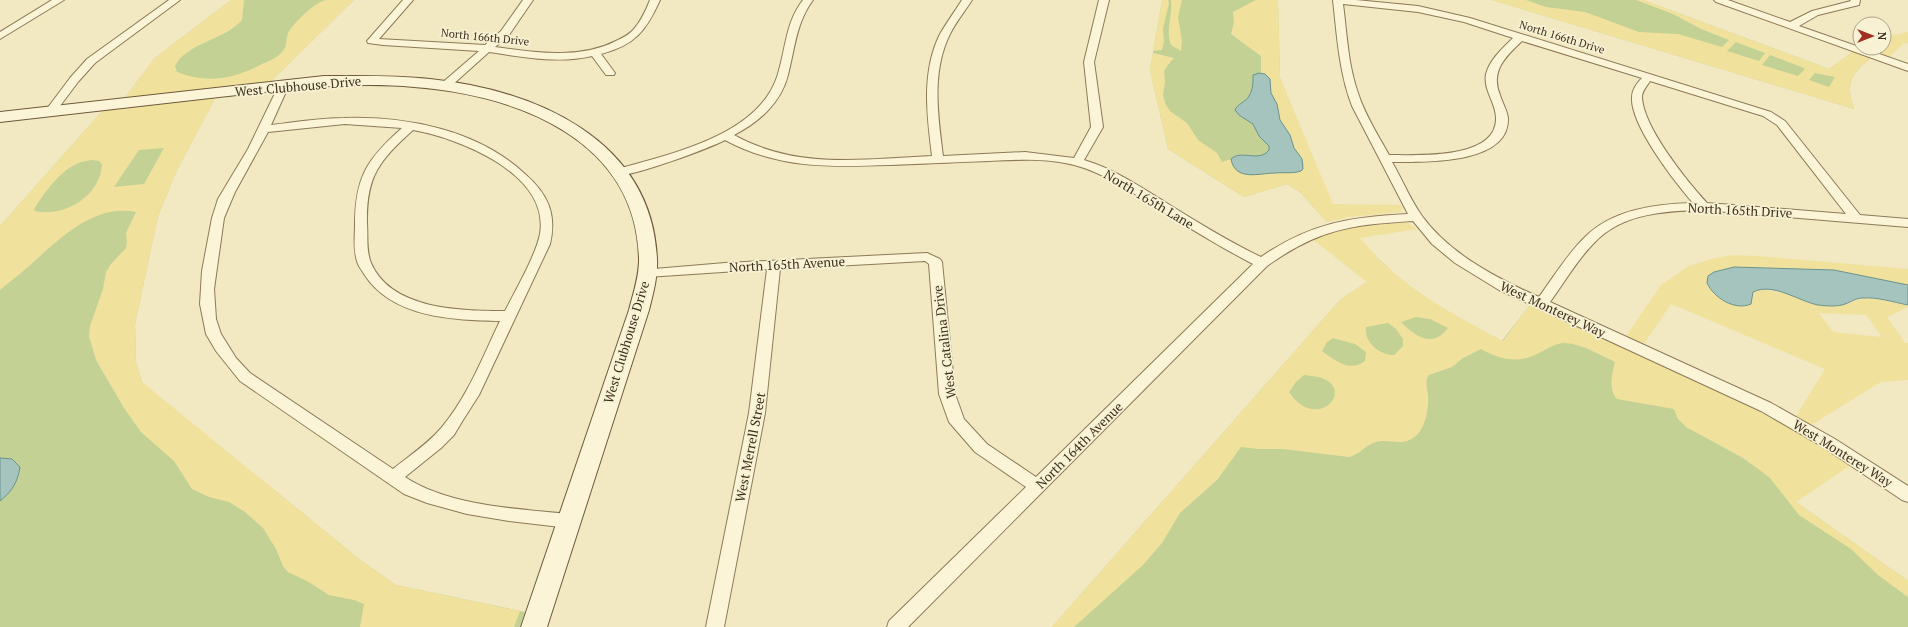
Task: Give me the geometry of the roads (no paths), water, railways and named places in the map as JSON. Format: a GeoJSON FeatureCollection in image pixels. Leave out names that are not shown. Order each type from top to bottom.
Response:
{"type":"FeatureCollection","features":[{"type":"Feature","properties":{"kind":"street"},"geometry":{"type":"LineString","coordinates":[[0,36],[58,0]]}},
{"type":"Feature","properties":{"kind":"street"},"geometry":{"type":"LineString","coordinates":[[50,112],[74,80],[91,61],[176,0]]}},
{"type":"Feature","properties":{"kind":"street","name":"North 166th Drive"},"geometry":{"type":"LineString","coordinates":[[408,0],[372,42],[464,46],[566,56],[595,53],[618,45],[637,32],[648,16],[655,0]]}},
{"type":"Feature","properties":{"kind":"street"},"geometry":{"type":"LineString","coordinates":[[446,86],[505,33],[528,0]]}},
{"type":"Feature","properties":{"kind":"street"},"geometry":{"type":"LineString","coordinates":[[621,172],[726,136],[754,118],[774,98],[780,85],[796,21],[801,9],[808,0]]}},
{"type":"Feature","properties":{"kind":"street"},"geometry":{"type":"LineString","coordinates":[[938,160],[932,102],[934,67],[944,38],[967,0]]}},
{"type":"Feature","properties":{"kind":"street"},"geometry":{"type":"LineString","coordinates":[[1078,162],[1097,127],[1089,62],[1104,0]]}},
{"type":"Feature","properties":{"kind":"street","name":"North 166th Drive"},"geometry":{"type":"LineString","coordinates":[[1338,0],[1440,13],[1775,118],[1781,123],[1856,218]]}},
{"type":"Feature","properties":{"kind":"street","name":"West Monterey Way"},"geometry":{"type":"LineString","coordinates":[[1338,0],[1350,90],[1416,217],[1437,240],[1460,260],[1504,287],[1766,407],[1829,443],[1908,495]]}},
{"type":"Feature","properties":{"kind":"street"},"geometry":{"type":"LineString","coordinates":[[1719,0],[1908,68]]}},
{"type":"Feature","properties":{"kind":"street"},"geometry":{"type":"LineString","coordinates":[[1791,26],[1815,13],[1852,4],[1855,1]]}},
{"type":"Feature","properties":{"kind":"street"},"geometry":{"type":"LineString","coordinates":[[1385,158],[1439,158],[1462,156],[1493,142],[1500,131],[1502,119],[1492,92],[1490,82],[1491,72],[1496,62],[1520,37]]}},
{"type":"Feature","properties":{"kind":"street"},"geometry":{"type":"LineString","coordinates":[[595,53],[610,73]]}},
{"type":"Feature","properties":{"kind":"street"},"geometry":{"type":"LineString","coordinates":[[1648,77],[1640,88],[1637,98],[1639,110],[1646,126],[1679,178],[1703,206]]}},
{"type":"Feature","properties":{"kind":"street","name":"West Clubhouse Drive"},"geometry":{"type":"LineString","coordinates":[[0,117],[284,85],[374,80],[446,86],[507,99],[559,120],[574,128],[601,149],[621,172],[632,190],[644,222],[648,260],[639,310],[534,627]]}},
{"type":"Feature","properties":{"kind":"street"},"geometry":{"type":"LineString","coordinates":[[284,85],[263,129],[226,196],[217,221],[206,293],[209,323],[214,337],[231,364],[245,377],[393,478],[425,496],[441,501],[519,516],[569,521]]}},
{"type":"Feature","properties":{"kind":"street"},"geometry":{"type":"LineString","coordinates":[[263,129],[343,121],[373,121],[412,126],[458,138],[492,154],[521,175],[540,200],[547,214],[548,223],[544,244],[471,395],[458,416],[435,444],[393,478]]}},
{"type":"Feature","properties":{"kind":"street"},"geometry":{"type":"LineString","coordinates":[[412,126],[383,152],[368,174],[363,186],[360,223],[362,250],[365,264],[379,285],[392,294],[424,309],[458,315],[509,316]]}},
{"type":"Feature","properties":{"kind":"street","name":"North 165th Lane"},"geometry":{"type":"LineString","coordinates":[[726,136],[746,147],[766,155],[807,163],[1026,156],[1056,158],[1078,162],[1117,177],[1223,243],[1262,263]]}},
{"type":"Feature","properties":{"kind":"street","name":"North 165th Drive"},"geometry":{"type":"LineString","coordinates":[[1541,304],[1589,240],[1604,227],[1620,219],[1642,212],[1673,207],[1703,206],[1908,222]]}},
{"type":"Feature","properties":{"kind":"street"},"geometry":{"type":"LineString","coordinates":[[1262,263],[1292,242],[1326,227],[1363,221],[1416,217]]}},
{"type":"Feature","properties":{"kind":"street","name":"North 165th Avenue"},"geometry":{"type":"LineString","coordinates":[[646,274],[774,265],[927,257]]}},
{"type":"Feature","properties":{"kind":"street","name":"West Catalina Drive"},"geometry":{"type":"LineString","coordinates":[[927,257],[935,262],[947,394],[957,422],[980,448],[1038,486]]}},
{"type":"Feature","properties":{"kind":"street","name":"North 164th Avenue"},"geometry":{"type":"LineString","coordinates":[[896,627],[1262,263]]}},
{"type":"Feature","properties":{"kind":"street","name":"West Merrell Street"},"geometry":{"type":"LineString","coordinates":[[715,627],[757,413],[774,265]]}},
{"type":"Feature","properties":{"kind":"water"},"geometry":{"type":"Polygon","coordinates":[[[1259,73],[1265,74],[1270,79],[1271,93],[1277,104],[1280,120],[1290,135],[1294,148],[1302,159],[1303,169],[1301,171],[1291,173],[1249,175],[1237,171],[1233,166],[1231,159],[1235,156],[1255,156],[1265,154],[1269,150],[1269,146],[1259,136],[1253,124],[1239,115],[1235,110],[1249,96],[1252,89],[1253,75],[1259,73]]]}},
{"type":"Feature","properties":{"kind":"water"},"geometry":{"type":"Polygon","coordinates":[[[1734,267],[1834,270],[1908,285],[1908,305],[1880,299],[1860,298],[1839,306],[1818,305],[1786,293],[1769,289],[1753,292],[1751,304],[1738,306],[1726,302],[1720,298],[1707,283],[1708,276],[1714,272],[1734,267]]]}},
{"type":"Feature","properties":{"kind":"water"},"geometry":{"type":"Polygon","coordinates":[[[0,458],[12,459],[20,467],[14,486],[0,501],[0,458]]]}}]}
